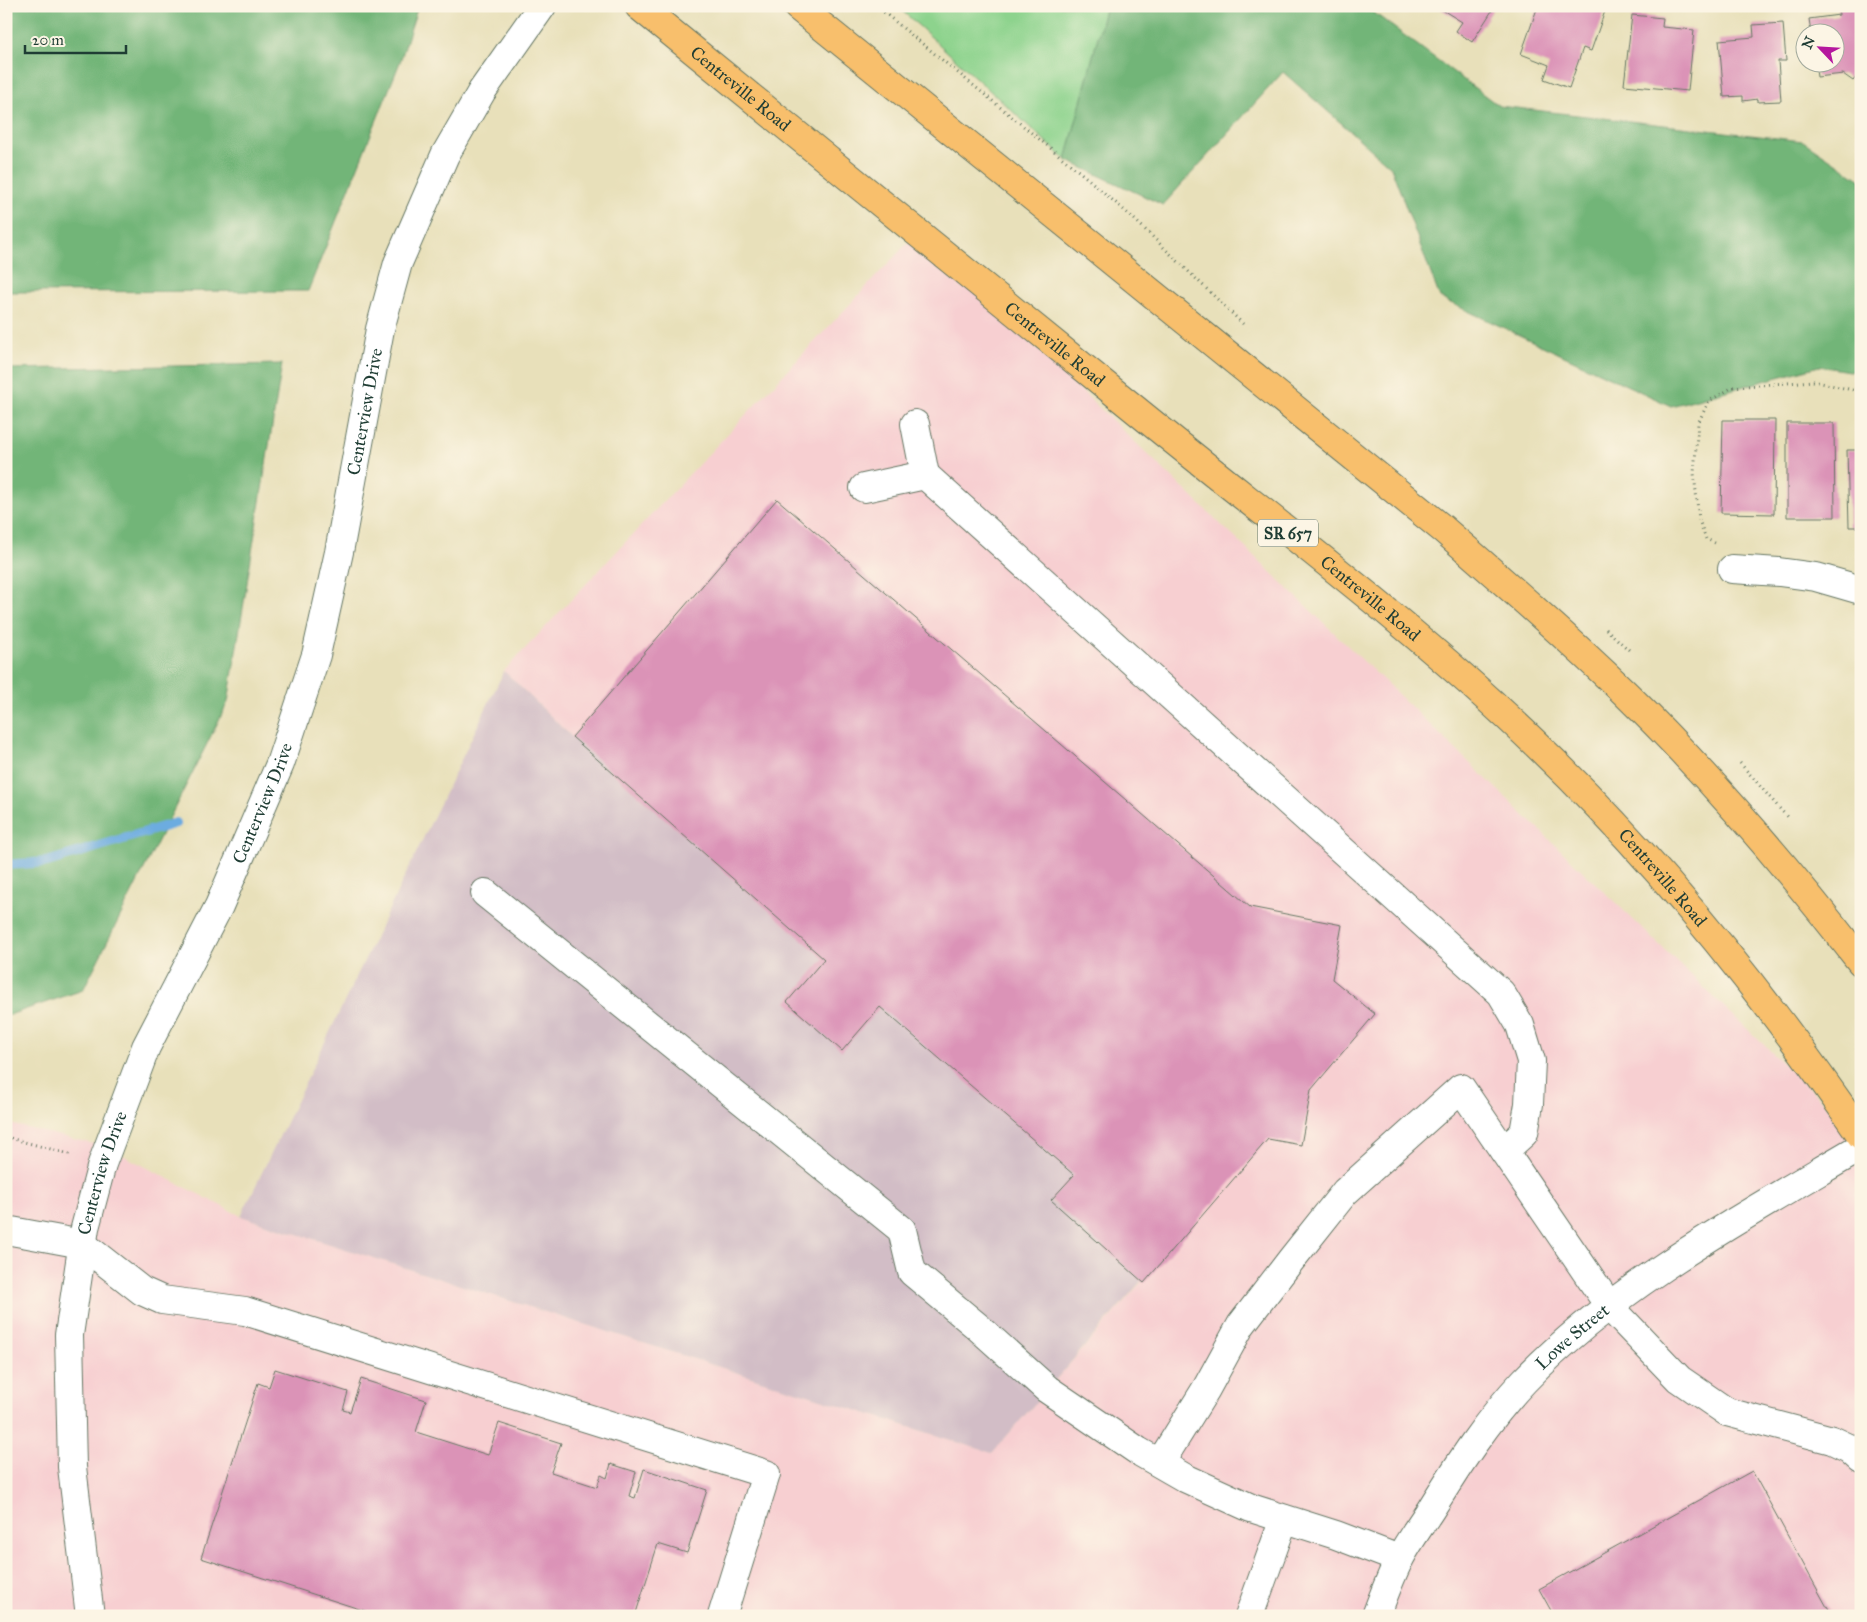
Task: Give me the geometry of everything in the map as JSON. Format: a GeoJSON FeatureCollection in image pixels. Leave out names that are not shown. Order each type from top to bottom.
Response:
{"type":"FeatureCollection","features":[{"type":"Feature","properties":{"kind":"main road","name":"Centreville Road"},"geometry":{"type":"LineString","coordinates":[[639,6],[1373,600],[1539,746],[1612,820],[1676,891],[1745,973],[1861,1135]]}},
{"type":"Feature","properties":{"kind":"main road"},"geometry":{"type":"LineString","coordinates":[[797,6],[1443,529],[1536,610],[1627,695],[1713,785],[1801,885],[1861,962]]}},
{"type":"Feature","properties":{"kind":"street","name":"Centerview Drive"},"geometry":{"type":"LineString","coordinates":[[90,1616],[72,1457],[69,1335],[82,1244],[102,1164],[146,1047],[219,906],[280,764],[316,656],[339,552],[380,329],[398,263],[445,155],[482,91],[542,6]]}},
{"type":"Feature","properties":{"kind":"street"},"geometry":{"type":"LineString","coordinates":[[915,424],[924,475],[1501,993],[1520,1025],[1531,1061],[1524,1133],[1504,1151]]}},
{"type":"Feature","properties":{"kind":"street"},"geometry":{"type":"LineString","coordinates":[[864,488],[924,475]]}},
{"type":"Feature","properties":{"kind":"street"},"geometry":{"type":"LineString","coordinates":[[1732,569],[1816,577],[1861,590]]}},
{"type":"Feature","properties":{"kind":"street"},"geometry":{"type":"LineString","coordinates":[[486,893],[902,1230],[912,1272],[978,1327],[1047,1389],[1185,1478],[1251,1508],[1336,1535],[1400,1559]]}},
{"type":"Feature","properties":{"kind":"street"},"geometry":{"type":"LineString","coordinates":[[1160,1463],[1206,1389],[1240,1325],[1345,1192],[1461,1088],[1610,1307],[1679,1379],[1727,1412],[1832,1440],[1849,1448],[1861,1459]]}},
{"type":"Feature","properties":{"kind":"street","name":"Lowe Street"},"geometry":{"type":"LineString","coordinates":[[1376,1616],[1400,1559],[1483,1429],[1524,1380],[1578,1332],[1610,1307],[1715,1234],[1861,1147]]}},
{"type":"Feature","properties":{"kind":"street"},"geometry":{"type":"LineString","coordinates":[[6,1230],[82,1244],[142,1291],[162,1300],[245,1311],[766,1474],[722,1616]]}},
{"type":"Feature","properties":{"kind":"street"},"geometry":{"type":"LineString","coordinates":[[1249,1616],[1284,1519]]}},
{"type":"Feature","properties":{"kind":"path"},"geometry":{"type":"LineString","coordinates":[[1732,569],[1722,545],[1706,539],[1700,520],[1695,463],[1698,423],[1709,401],[1733,387],[1813,381],[1861,392]]}},
{"type":"Feature","properties":{"kind":"path"},"geometry":{"type":"LineString","coordinates":[[6,1137],[102,1164]]}},
{"type":"Feature","properties":{"kind":"shaded area"},"geometry":{"type":"Polygon","coordinates":[[[917,233],[1861,1138],[1861,1616],[6,1616],[6,1123],[107,1147],[241,1216],[992,1453],[1143,1280],[1051,1200],[842,1051],[787,1002],[824,959],[572,737],[504,671],[917,233]]]}},
{"type":"Feature","properties":{"kind":"shaded area"},"geometry":{"type":"Polygon","coordinates":[[[504,671],[572,737],[824,959],[787,1002],[842,1050],[880,1007],[1074,1175],[1051,1201],[1143,1279],[992,1453],[241,1216],[504,671]]]}},
{"type":"Feature","properties":{"kind":"green space"},"geometry":{"type":"Polygon","coordinates":[[[6,6],[418,6],[400,62],[308,291],[6,292],[6,6]]]}},
{"type":"Feature","properties":{"kind":"green space"},"geometry":{"type":"Polygon","coordinates":[[[897,6],[1106,6],[1066,160],[897,6]]]}},
{"type":"Feature","properties":{"kind":"green space"},"geometry":{"type":"Polygon","coordinates":[[[1106,6],[1365,6],[1499,106],[1803,141],[1861,180],[1861,373],[1819,366],[1671,406],[1440,298],[1391,167],[1283,72],[1163,205],[1066,160],[1106,6]]]}},
{"type":"Feature","properties":{"kind":"green space"},"geometry":{"type":"Polygon","coordinates":[[[282,364],[228,702],[83,990],[6,1016],[6,369],[282,364]]]}},
{"type":"Feature","properties":{"kind":"building"},"geometry":{"type":"Polygon","coordinates":[[[1436,6],[1495,6],[1472,42],[1456,31],[1462,22],[1436,6]]]}},
{"type":"Feature","properties":{"kind":"building"},"geometry":{"type":"Polygon","coordinates":[[[1538,6],[1592,6],[1605,11],[1591,51],[1583,48],[1569,88],[1544,79],[1549,65],[1521,54],[1538,6]]]}},
{"type":"Feature","properties":{"kind":"building"},"geometry":{"type":"Polygon","coordinates":[[[1838,6],[1861,6],[1861,71],[1853,81],[1843,74],[1817,77],[1816,72],[1844,72],[1844,22],[1809,22],[1809,19],[1839,15],[1838,6]]]}},
{"type":"Feature","properties":{"kind":"building"},"geometry":{"type":"Polygon","coordinates":[[[1632,15],[1663,18],[1662,27],[1694,30],[1688,91],[1624,85],[1632,15]]]}},
{"type":"Feature","properties":{"kind":"building"},"geometry":{"type":"Polygon","coordinates":[[[1783,23],[1786,61],[1778,61],[1781,101],[1758,102],[1758,99],[1743,101],[1743,96],[1724,97],[1719,40],[1754,37],[1753,25],[1783,23]]]}},
{"type":"Feature","properties":{"kind":"building"},"geometry":{"type":"Polygon","coordinates":[[[1723,420],[1775,420],[1774,514],[1721,513],[1723,420]]]}},
{"type":"Feature","properties":{"kind":"building"},"geometry":{"type":"Polygon","coordinates":[[[1787,423],[1834,423],[1835,517],[1787,517],[1787,423]]]}},
{"type":"Feature","properties":{"kind":"building"},"geometry":{"type":"Polygon","coordinates":[[[1847,450],[1861,450],[1861,527],[1849,527],[1847,450]]]}},
{"type":"Feature","properties":{"kind":"building"},"geometry":{"type":"Polygon","coordinates":[[[777,499],[1250,907],[1342,925],[1332,979],[1375,1014],[1311,1090],[1301,1145],[1268,1139],[1144,1283],[1051,1200],[1074,1175],[880,1007],[842,1051],[787,1002],[824,959],[572,737],[777,499]]]}},
{"type":"Feature","properties":{"kind":"building"},"geometry":{"type":"Polygon","coordinates":[[[275,1369],[348,1392],[343,1410],[350,1412],[361,1379],[426,1400],[416,1432],[488,1455],[499,1423],[561,1443],[551,1472],[597,1487],[601,1475],[607,1478],[611,1464],[636,1472],[629,1496],[635,1498],[644,1469],[707,1490],[687,1553],[658,1544],[635,1616],[381,1616],[201,1558],[258,1383],[269,1387],[275,1369]]]}},
{"type":"Feature","properties":{"kind":"building"},"geometry":{"type":"Polygon","coordinates":[[[1752,1471],[1832,1616],[1554,1616],[1539,1589],[1752,1471]]]}},
{"type":"Feature","properties":{"kind":"waterway"},"geometry":{"type":"LineString","coordinates":[[6,865],[47,862],[176,823]]}}]}
